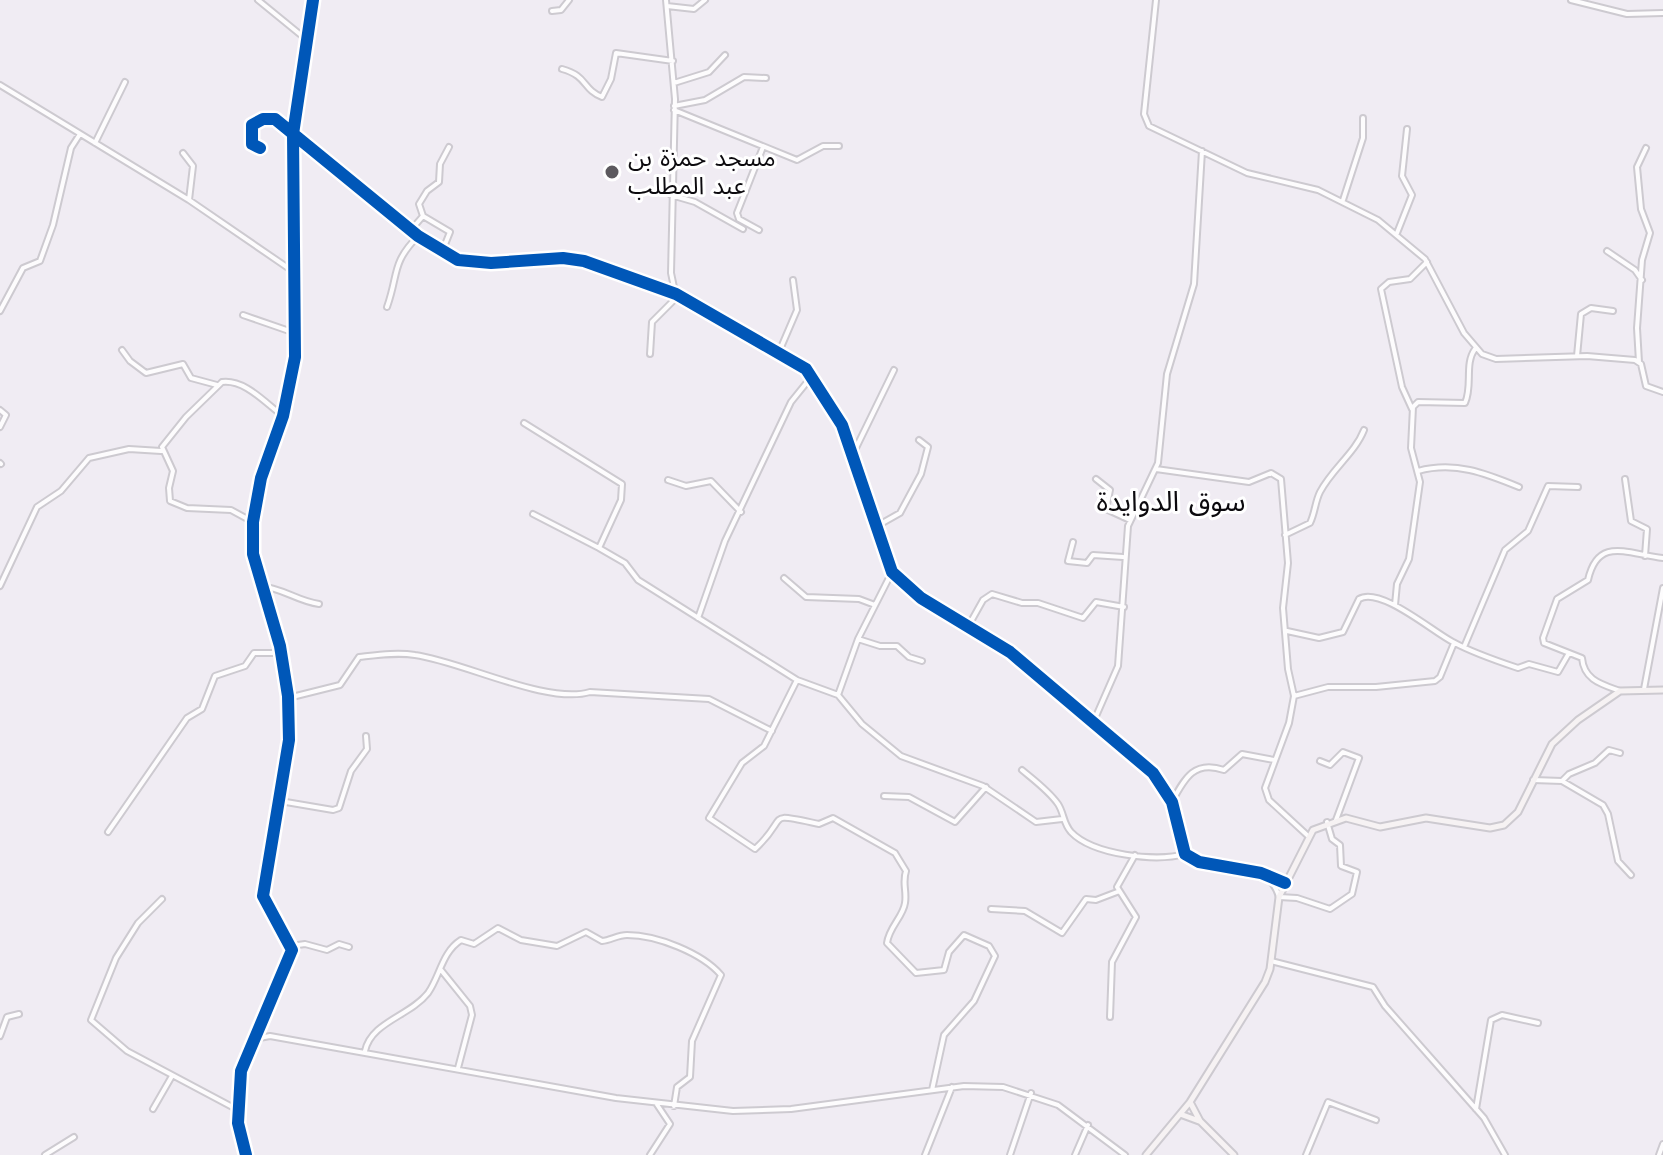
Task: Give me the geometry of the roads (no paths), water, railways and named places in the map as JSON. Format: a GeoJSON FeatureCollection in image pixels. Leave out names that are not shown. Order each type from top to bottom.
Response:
{"type":"FeatureCollection","features":[{"type":"Feature","properties":{"kind":"street"},"geometry":{"type":"LineString","coordinates":[[258,0],[307,40]]}},
{"type":"Feature","properties":{"kind":"street"},"geometry":{"type":"LineString","coordinates":[[246,1155],[238,1110],[241,1071],[291,956],[291,946],[263,896],[289,740],[288,698],[281,653],[253,554],[253,522],[261,478],[283,416],[295,357],[293,134],[313,0]]}},
{"type":"Feature","properties":{"kind":"street"},"geometry":{"type":"LineString","coordinates":[[552,11],[561,10],[569,0]]}},
{"type":"Feature","properties":{"kind":"street"},"geometry":{"type":"LineString","coordinates":[[677,295],[671,273],[674,83],[667,3],[694,9],[705,0]]}},
{"type":"Feature","properties":{"kind":"street"},"geometry":{"type":"LineString","coordinates":[[1156,0],[1145,121],[1253,176],[1297,184],[1343,200],[1397,233],[1427,262],[1475,349],[1496,359],[1577,356],[1639,362]]}},
{"type":"Feature","properties":{"kind":"street"},"geometry":{"type":"LineString","coordinates":[[1571,0],[1627,14],[1663,13]]}},
{"type":"Feature","properties":{"kind":"street"},"geometry":{"type":"LineString","coordinates":[[562,69],[580,75],[591,92],[602,97],[611,79],[616,53],[673,61]]}},
{"type":"Feature","properties":{"kind":"street"},"geometry":{"type":"LineString","coordinates":[[674,83],[709,72],[725,55]]}},
{"type":"Feature","properties":{"kind":"street"},"geometry":{"type":"LineString","coordinates":[[674,108],[705,100],[744,77],[766,78]]}},
{"type":"Feature","properties":{"kind":"street"},"geometry":{"type":"LineString","coordinates":[[95,143],[125,82]]}},
{"type":"Feature","properties":{"kind":"street"},"geometry":{"type":"LineString","coordinates":[[0,85],[189,200],[294,272]]}},
{"type":"Feature","properties":{"kind":"street"},"geometry":{"type":"LineString","coordinates":[[674,108],[797,160],[823,146],[839,146]]}},
{"type":"Feature","properties":{"kind":"street"},"geometry":{"type":"LineString","coordinates":[[1343,200],[1363,138],[1363,118]]}},
{"type":"Feature","properties":{"kind":"street"},"geometry":{"type":"LineString","coordinates":[[260,148],[252,144],[249,131],[257,121],[275,119],[418,236],[442,252],[476,264],[574,258],[677,295],[779,352],[812,376],[831,403],[853,454],[892,572],[921,598],[1010,652],[1153,773],[1172,802],[1185,854]]}},
{"type":"Feature","properties":{"kind":"street"},"geometry":{"type":"LineString","coordinates":[[1397,233],[1412,195],[1401,172],[1407,129]]}},
{"type":"Feature","properties":{"kind":"street"},"geometry":{"type":"LineString","coordinates":[[0,311],[23,268],[40,261],[53,225],[71,148],[80,134]]}},
{"type":"Feature","properties":{"kind":"street"},"geometry":{"type":"LineString","coordinates":[[442,252],[450,232],[423,216],[419,204],[427,191],[439,182],[440,164],[449,147]]}},
{"type":"Feature","properties":{"kind":"street"},"geometry":{"type":"LineString","coordinates":[[759,230],[741,221],[737,213],[763,147]]}},
{"type":"Feature","properties":{"kind":"street"},"geometry":{"type":"LineString","coordinates":[[1646,148],[1637,167],[1641,209],[1650,233],[1642,260],[1643,282],[1637,328],[1639,362],[1646,386],[1663,392]]}},
{"type":"Feature","properties":{"kind":"street"},"geometry":{"type":"LineString","coordinates":[[1093,723],[1118,666],[1124,607],[1123,557],[1130,520],[1156,469],[1172,347],[1194,284],[1202,151]]}},
{"type":"Feature","properties":{"kind":"street"},"geometry":{"type":"LineString","coordinates":[[183,153],[193,166],[189,200]]}},
{"type":"Feature","properties":{"kind":"street"},"geometry":{"type":"LineString","coordinates":[[671,195],[695,202],[743,229]]}},
{"type":"Feature","properties":{"kind":"street"},"geometry":{"type":"LineString","coordinates":[[411,230],[423,216]]}},
{"type":"Feature","properties":{"kind":"street"},"geometry":{"type":"LineString","coordinates":[[387,307],[396,282],[397,262],[418,236]]}},
{"type":"Feature","properties":{"kind":"street"},"geometry":{"type":"LineString","coordinates":[[1607,251],[1635,270],[1643,282]]}},
{"type":"Feature","properties":{"kind":"street"},"geometry":{"type":"LineString","coordinates":[[1413,409],[1402,387],[1381,293],[1384,284],[1407,281],[1427,262]]}},
{"type":"Feature","properties":{"kind":"street"},"geometry":{"type":"LineString","coordinates":[[779,352],[797,310],[793,280]]}},
{"type":"Feature","properties":{"kind":"street"},"geometry":{"type":"LineString","coordinates":[[650,354],[652,322],[677,295]]}},
{"type":"Feature","properties":{"kind":"street"},"geometry":{"type":"LineString","coordinates":[[1577,356],[1581,314],[1591,308],[1613,311]]}},
{"type":"Feature","properties":{"kind":"street"},"geometry":{"type":"LineString","coordinates":[[243,315],[295,333]]}},
{"type":"Feature","properties":{"kind":"street"},"geometry":{"type":"LineString","coordinates":[[1395,606],[1397,584],[1409,559],[1420,482],[1410,441],[1413,409],[1418,402],[1465,403],[1471,381],[1470,356],[1475,349]]}},
{"type":"Feature","properties":{"kind":"street"},"geometry":{"type":"LineString","coordinates":[[122,350],[130,361],[146,373],[183,364],[195,380],[217,385],[232,382],[249,389],[283,416]]}},
{"type":"Feature","properties":{"kind":"street"},"geometry":{"type":"LineString","coordinates":[[853,454],[894,370]]}},
{"type":"Feature","properties":{"kind":"street"},"geometry":{"type":"LineString","coordinates":[[698,618],[717,560],[791,402],[812,376]]}},
{"type":"Feature","properties":{"kind":"street"},"geometry":{"type":"LineString","coordinates":[[161,451],[186,417],[217,385]]}},
{"type":"Feature","properties":{"kind":"street"},"geometry":{"type":"LineString","coordinates":[[0,410],[6,415],[0,427]]}},
{"type":"Feature","properties":{"kind":"street"},"geometry":{"type":"LineString","coordinates":[[524,423],[622,484],[621,500],[599,548]]}},
{"type":"Feature","properties":{"kind":"street"},"geometry":{"type":"LineString","coordinates":[[1285,535],[1309,525],[1321,491],[1343,456],[1356,446],[1364,430]]}},
{"type":"Feature","properties":{"kind":"street"},"geometry":{"type":"LineString","coordinates":[[877,526],[900,513],[921,474],[928,447],[919,440]]}},
{"type":"Feature","properties":{"kind":"street"},"geometry":{"type":"LineString","coordinates":[[0,586],[27,535],[37,507],[61,491],[89,458],[129,449],[161,451]]}},
{"type":"Feature","properties":{"kind":"street"},"geometry":{"type":"LineString","coordinates":[[161,451],[172,466],[168,496],[173,503],[231,510],[253,522]]}},
{"type":"Feature","properties":{"kind":"street"},"geometry":{"type":"LineString","coordinates":[[1418,471],[1451,466],[1483,473],[1519,487]]}},
{"type":"Feature","properties":{"kind":"street"},"geometry":{"type":"LineString","coordinates":[[1156,469],[1249,482],[1266,474],[1278,475],[1288,563],[1283,608],[1288,669],[1294,696],[1289,723],[1266,779],[1266,795],[1289,822],[1307,835]]}},
{"type":"Feature","properties":{"kind":"street"},"geometry":{"type":"LineString","coordinates":[[1096,479],[1110,490],[1106,509],[1130,520]]}},
{"type":"Feature","properties":{"kind":"street"},"geometry":{"type":"LineString","coordinates":[[1625,479],[1631,521],[1647,529],[1645,556]]}},
{"type":"Feature","properties":{"kind":"street"},"geometry":{"type":"LineString","coordinates":[[668,480],[686,486],[711,481],[741,512]]}},
{"type":"Feature","properties":{"kind":"street"},"geometry":{"type":"LineString","coordinates":[[1464,647],[1505,550],[1528,531],[1548,486],[1578,487]]}},
{"type":"Feature","properties":{"kind":"street"},"geometry":{"type":"LineString","coordinates":[[533,514],[625,563],[638,580],[797,680],[838,695],[862,724],[901,756],[986,787],[1036,822],[1062,819]]}},
{"type":"Feature","properties":{"kind":"street"},"geometry":{"type":"LineString","coordinates":[[1073,542],[1068,561],[1087,563],[1093,555],[1123,557]]}},
{"type":"Feature","properties":{"kind":"street"},"geometry":{"type":"LineString","coordinates":[[1620,691],[1593,680],[1584,670],[1582,658],[1543,641],[1559,596],[1588,580],[1593,561],[1602,553],[1663,558]]}},
{"type":"Feature","properties":{"kind":"street"},"geometry":{"type":"LineString","coordinates":[[838,695],[858,639],[892,572]]}},
{"type":"Feature","properties":{"kind":"street"},"geometry":{"type":"LineString","coordinates":[[784,578],[806,597],[859,599],[875,605]]}},
{"type":"Feature","properties":{"kind":"street"},"geometry":{"type":"LineString","coordinates":[[260,586],[280,588],[301,601],[319,604]]}},
{"type":"Feature","properties":{"kind":"street"},"geometry":{"type":"LineString","coordinates":[[1644,689],[1663,588]]}},
{"type":"Feature","properties":{"kind":"street"},"geometry":{"type":"LineString","coordinates":[[969,625],[983,600],[992,594],[1022,603],[1038,603],[1083,618],[1096,602],[1124,607]]}},
{"type":"Feature","properties":{"kind":"street"},"geometry":{"type":"LineString","coordinates":[[1286,631],[1315,638],[1343,632],[1362,596],[1395,606],[1454,643],[1518,668],[1532,664],[1557,672],[1569,653]]}},
{"type":"Feature","properties":{"kind":"street"},"geometry":{"type":"LineString","coordinates":[[1654,637],[1663,640]]}},
{"type":"Feature","properties":{"kind":"street"},"geometry":{"type":"LineString","coordinates":[[858,639],[880,646],[897,646],[909,657],[922,661]]}},
{"type":"Feature","properties":{"kind":"street"},"geometry":{"type":"LineString","coordinates":[[1294,696],[1328,687],[1376,687],[1435,681],[1440,677],[1454,643]]}},
{"type":"Feature","properties":{"kind":"street"},"geometry":{"type":"LineString","coordinates":[[108,832],[187,718],[202,709],[215,676],[245,666],[254,653],[281,653]]}},
{"type":"Feature","properties":{"kind":"street"},"geometry":{"type":"LineString","coordinates":[[288,698],[340,685],[359,657],[415,655],[516,685],[571,695],[611,693],[709,699],[772,731]]}},
{"type":"Feature","properties":{"kind":"street"},"geometry":{"type":"LineString","coordinates":[[797,680],[764,746],[742,763],[710,812],[713,824],[755,849],[787,815],[819,824],[830,817],[837,819],[884,845],[904,865],[905,903],[890,929],[887,943],[909,969],[924,974],[941,972],[949,952],[964,935],[993,950],[994,961],[974,1001],[944,1035],[932,1090]]}},
{"type":"Feature","properties":{"kind":"street"},"geometry":{"type":"LineString","coordinates":[[1146,1155],[1190,1102],[1258,995],[1271,961],[1279,897],[1307,835],[1327,822],[1351,818],[1388,827],[1426,818],[1497,827],[1509,822],[1518,812],[1556,738],[1602,701],[1620,691],[1663,690]]}},
{"type":"Feature","properties":{"kind":"street"},"geometry":{"type":"LineString","coordinates":[[280,801],[333,810],[339,808],[351,771],[367,749],[366,736]]}},
{"type":"Feature","properties":{"kind":"street"},"geometry":{"type":"LineString","coordinates":[[1562,781],[1609,750],[1620,753]]}},
{"type":"Feature","properties":{"kind":"street"},"geometry":{"type":"LineString","coordinates":[[1320,761],[1330,765],[1343,752],[1359,758],[1336,820]]}},
{"type":"Feature","properties":{"kind":"street"},"geometry":{"type":"LineString","coordinates":[[1172,802],[1188,778],[1201,767],[1210,765],[1227,770],[1242,754],[1274,760]]}},
{"type":"Feature","properties":{"kind":"street"},"geometry":{"type":"LineString","coordinates":[[1022,770],[1060,806],[1062,819],[1072,833],[1092,846],[1135,855],[1185,854],[1199,862],[1261,873],[1273,881],[1285,883]]}},
{"type":"Feature","properties":{"kind":"street"},"geometry":{"type":"LineString","coordinates":[[1533,780],[1562,781],[1603,805],[1608,814],[1618,861],[1631,875]]}},
{"type":"Feature","properties":{"kind":"street"},"geometry":{"type":"LineString","coordinates":[[884,796],[909,797],[955,822],[986,787]]}},
{"type":"Feature","properties":{"kind":"street"},"geometry":{"type":"LineString","coordinates":[[1279,897],[1297,898],[1327,910],[1352,894],[1356,871],[1341,866],[1340,845],[1332,839],[1327,822]]}},
{"type":"Feature","properties":{"kind":"street"},"geometry":{"type":"LineString","coordinates":[[991,909],[1025,911],[1062,933],[1086,899],[1096,900],[1117,892],[1135,855]]}},
{"type":"Feature","properties":{"kind":"street"},"geometry":{"type":"LineString","coordinates":[[1273,881],[1279,897]]}},
{"type":"Feature","properties":{"kind":"street"},"geometry":{"type":"LineString","coordinates":[[1110,1017],[1112,962],[1136,917],[1117,892]]}},
{"type":"Feature","properties":{"kind":"street"},"geometry":{"type":"LineString","coordinates":[[162,899],[138,923],[116,958],[91,1020],[112,1041],[238,1110]]}},
{"type":"Feature","properties":{"kind":"street"},"geometry":{"type":"LineString","coordinates":[[365,1052],[372,1034],[410,1010],[427,993],[456,943],[481,941],[498,928],[521,940],[557,946],[586,932],[602,941],[625,935],[644,937],[687,952],[721,975],[692,1041],[690,1077],[677,1087],[674,1106]]}},
{"type":"Feature","properties":{"kind":"street"},"geometry":{"type":"LineString","coordinates":[[291,946],[305,944],[327,950],[339,944],[349,947]]}},
{"type":"Feature","properties":{"kind":"street"},"geometry":{"type":"LineString","coordinates":[[1271,961],[1373,987],[1385,1006],[1476,1109],[1505,1155]]}},
{"type":"Feature","properties":{"kind":"street"},"geometry":{"type":"LineString","coordinates":[[441,970],[470,1006],[472,1015],[458,1068]]}},
{"type":"Feature","properties":{"kind":"street"},"geometry":{"type":"LineString","coordinates":[[0,1036],[7,1017],[19,1014]]}},
{"type":"Feature","properties":{"kind":"street"},"geometry":{"type":"LineString","coordinates":[[1476,1109],[1491,1020],[1502,1015],[1538,1023]]}},
{"type":"Feature","properties":{"kind":"street"},"geometry":{"type":"LineString","coordinates":[[260,1025],[270,1036]]}},
{"type":"Feature","properties":{"kind":"street"},"geometry":{"type":"LineString","coordinates":[[254,1039],[270,1036],[674,1106],[733,1111],[791,1109],[952,1087],[993,1086],[1031,1093],[1058,1105],[1125,1155]]}},
{"type":"Feature","properties":{"kind":"street"},"geometry":{"type":"LineString","coordinates":[[153,1109],[172,1076]]}},
{"type":"Feature","properties":{"kind":"street"},"geometry":{"type":"LineString","coordinates":[[925,1155],[952,1087]]}},
{"type":"Feature","properties":{"kind":"street"},"geometry":{"type":"LineString","coordinates":[[1010,1155],[1031,1093]]}},
{"type":"Feature","properties":{"kind":"street"},"geometry":{"type":"LineString","coordinates":[[1190,1102],[1200,1121],[1234,1155]]}},
{"type":"Feature","properties":{"kind":"street"},"geometry":{"type":"LineString","coordinates":[[1306,1155],[1328,1102],[1376,1120]]}},
{"type":"Feature","properties":{"kind":"street"},"geometry":{"type":"LineString","coordinates":[[650,1155],[670,1124],[656,1103]]}},
{"type":"Feature","properties":{"kind":"street"},"geometry":{"type":"LineString","coordinates":[[1180,1114],[1200,1121]]}},
{"type":"Feature","properties":{"kind":"street"},"geometry":{"type":"LineString","coordinates":[[1075,1155],[1088,1125]]}},
{"type":"Feature","properties":{"kind":"street"},"geometry":{"type":"LineString","coordinates":[[45,1155],[74,1137]]}},
{"type":"Feature","properties":{"kind":"street"},"geometry":{"type":"LineString","coordinates":[[1659,1155],[1663,1144]]}},
{"type":"Feature","properties":{"kind":"place","name":"مسجد حمزة بن عبد المطلب"},"geometry":{"type":"Point","coordinates":[612,172]}},
{"type":"Feature","properties":{"kind":"district","name":"سوق الدوايدة"},"geometry":{"type":"Point","coordinates":[1171,501]}}]}
